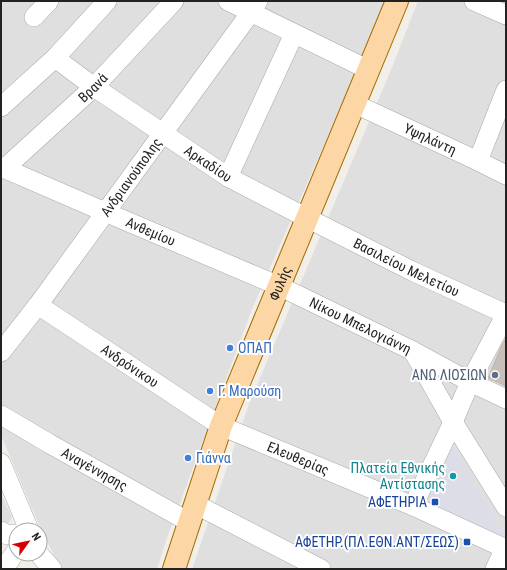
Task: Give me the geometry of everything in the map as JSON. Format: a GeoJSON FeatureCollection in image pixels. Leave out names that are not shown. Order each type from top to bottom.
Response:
{"type":"FeatureCollection","features":[{"type":"Feature","properties":{"kind":"main road","name":"Φυλής"},"geometry":{"type":"LineString","coordinates":[[174,569],[221,426],[397,1]]}},
{"type":"Feature","properties":{"kind":"street"},"geometry":{"type":"LineString","coordinates":[[34,17],[49,1]]}},
{"type":"Feature","properties":{"kind":"street"},"geometry":{"type":"LineString","coordinates":[[1,107],[55,58],[107,1]]}},
{"type":"Feature","properties":{"kind":"street","name":"Βρανά"},"geometry":{"type":"LineString","coordinates":[[3,168],[94,87],[174,1]]}},
{"type":"Feature","properties":{"kind":"street"},"geometry":{"type":"LineString","coordinates":[[228,1],[254,7],[294,34],[369,70]]}},
{"type":"Feature","properties":{"kind":"street"},"geometry":{"type":"LineString","coordinates":[[474,1],[506,16]]}},
{"type":"Feature","properties":{"kind":"street","name":"Ανδριανούπολης"},"geometry":{"type":"LineString","coordinates":[[1,352],[38,305],[254,7]]}},
{"type":"Feature","properties":{"kind":"street"},"geometry":{"type":"LineString","coordinates":[[228,177],[294,34]]}},
{"type":"Feature","properties":{"kind":"street","name":"Αρκαδίου"},"geometry":{"type":"LineString","coordinates":[[55,58],[94,87],[228,177],[307,218]]}},
{"type":"Feature","properties":{"kind":"street"},"geometry":{"type":"LineString","coordinates":[[478,161],[506,90]]}},
{"type":"Feature","properties":{"kind":"street","name":"Υψηλάντη"},"geometry":{"type":"LineString","coordinates":[[355,104],[506,175]]}},
{"type":"Feature","properties":{"kind":"street","name":"Ανθεμίου"},"geometry":{"type":"LineString","coordinates":[[3,168],[279,286]]}},
{"type":"Feature","properties":{"kind":"street","name":"Βασιλείου Μελετίου"},"geometry":{"type":"LineString","coordinates":[[307,218],[412,271],[506,314]]}},
{"type":"Feature","properties":{"kind":"street","name":"Νίκου Μπελογιάννη"},"geometry":{"type":"LineString","coordinates":[[279,286],[413,351],[470,382],[506,399]]}},
{"type":"Feature","properties":{"kind":"street","name":"Ανδρόνικου"},"geometry":{"type":"LineString","coordinates":[[38,305],[221,426]]}},
{"type":"Feature","properties":{"kind":"street"},"geometry":{"type":"LineString","coordinates":[[413,506],[453,422],[470,382],[506,314]]}},
{"type":"Feature","properties":{"kind":"street"},"geometry":{"type":"LineString","coordinates":[[413,351],[453,422],[506,506]]}},
{"type":"Feature","properties":{"kind":"street","name":"Αναγέννησης"},"geometry":{"type":"LineString","coordinates":[[1,416],[50,444],[192,513],[321,569]]}},
{"type":"Feature","properties":{"kind":"street","name":"Ελευθερίας"},"geometry":{"type":"LineString","coordinates":[[221,426],[413,506],[505,549]]}},
{"type":"Feature","properties":{"kind":"street"},"geometry":{"type":"LineString","coordinates":[[1,463],[26,522]]}},
{"type":"Feature","properties":{"kind":"street"},"geometry":{"type":"LineString","coordinates":[[495,569],[505,549]]}},
{"type":"Feature","properties":{"kind":"shaded area"},"geometry":{"type":"Polygon","coordinates":[[[1,1],[387,1],[252,309],[167,538],[157,569],[60,568],[48,543],[48,522],[38,522],[1,435],[1,1]]]}},
{"type":"Feature","properties":{"kind":"shaded area"},"geometry":{"type":"Polygon","coordinates":[[[418,1],[506,1],[506,569],[192,569],[249,404],[391,70],[418,1]]]}},
{"type":"Feature","properties":{"kind":"shaded area","name":"Πλατεία Εθνικής Αντίστασης"},"geometry":{"type":"Polygon","coordinates":[[[448,448],[455,448],[503,534],[501,540],[421,504],[448,448]]]}},
{"type":"Feature","properties":{"kind":"shaded area"},"geometry":{"type":"Polygon","coordinates":[[[1,494],[12,517],[8,522],[1,538],[1,494]]]}},
{"type":"Feature","properties":{"kind":"building"},"geometry":{"type":"Polygon","coordinates":[[[506,338],[506,386],[488,378],[506,338]]]}},
{"type":"Feature","properties":{"kind":"place","name":"ΟΠΑΠ"},"geometry":{"type":"Point","coordinates":[230,348]}},
{"type":"Feature","properties":{"kind":"place","name":"ΑΝΩ ΛΙΟΣΙΩΝ"},"geometry":{"type":"Point","coordinates":[495,375]}},
{"type":"Feature","properties":{"kind":"place","name":"Γ. Μαρούση"},"geometry":{"type":"Point","coordinates":[210,391]}},
{"type":"Feature","properties":{"kind":"place","name":"Γιάννα"},"geometry":{"type":"Point","coordinates":[188,458]}},
{"type":"Feature","properties":{"kind":"place","name":"Πλατεία Εθνικής Αντίστασης"},"geometry":{"type":"Point","coordinates":[453,476]}},
{"type":"Feature","properties":{"kind":"place","name":"ΑΦΕΤΗΡΙΑ"},"geometry":{"type":"Point","coordinates":[435,502]}},
{"type":"Feature","properties":{"kind":"place","name":"ΑΦΕΤΗΡ.(ΠΛ.ΕΘΝ.ΑΝΤ/ΣΕΩΣ)"},"geometry":{"type":"Point","coordinates":[467,542]}}]}
